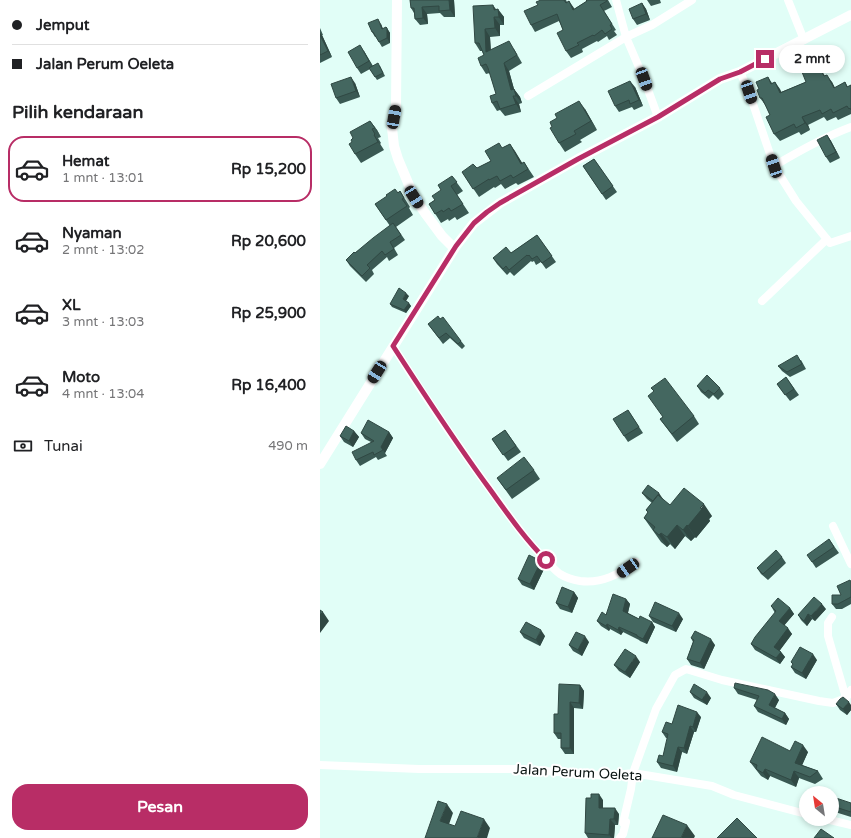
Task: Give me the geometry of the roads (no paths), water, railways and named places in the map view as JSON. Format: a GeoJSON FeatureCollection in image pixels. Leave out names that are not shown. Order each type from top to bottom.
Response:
{"type":"FeatureCollection","features":[{"type":"Feature","properties":{"kind":"street"},"geometry":{"type":"LineString","coordinates":[[397,0],[396,107],[392,128],[394,146],[414,197],[442,236],[451,245],[456,246]]}},
{"type":"Feature","properties":{"kind":"street"},"geometry":{"type":"LineString","coordinates":[[616,0],[626,37],[658,117]]}},
{"type":"Feature","properties":{"kind":"street"},"geometry":{"type":"LineString","coordinates":[[528,96],[626,37],[652,25],[692,0]]}},
{"type":"Feature","properties":{"kind":"street"},"geometry":{"type":"LineString","coordinates":[[788,0],[804,40]]}},
{"type":"Feature","properties":{"kind":"street"},"geometry":{"type":"LineString","coordinates":[[320,464],[456,246],[474,223],[500,203],[578,159],[658,117],[720,79],[740,72],[851,15]]}},
{"type":"Feature","properties":{"kind":"street"},"geometry":{"type":"LineString","coordinates":[[740,72],[749,92],[774,166],[796,201],[830,243],[851,236]]}},
{"type":"Feature","properties":{"kind":"street"},"geometry":{"type":"LineString","coordinates":[[774,166],[805,147],[834,133],[851,127]]}},
{"type":"Feature","properties":{"kind":"street"},"geometry":{"type":"LineString","coordinates":[[762,301],[827,238]]}},
{"type":"Feature","properties":{"kind":"street"},"geometry":{"type":"LineString","coordinates":[[393,346],[434,411],[471,464],[523,534],[554,568],[561,574],[580,581],[594,581],[606,579],[619,574],[636,562]]}},
{"type":"Feature","properties":{"kind":"street"},"geometry":{"type":"LineString","coordinates":[[833,526],[851,564]]}},
{"type":"Feature","properties":{"kind":"street"},"geometry":{"type":"LineString","coordinates":[[832,617],[828,623],[828,636],[846,698]]}},
{"type":"Feature","properties":{"kind":"street"},"geometry":{"type":"LineString","coordinates":[[620,838],[623,834],[626,822],[623,823],[633,773],[656,709],[675,675],[686,669],[722,680],[819,702],[834,703],[846,698],[851,690]]}},
{"type":"Feature","properties":{"kind":"street","name":"Jalan Perum Oeleta"},"geometry":{"type":"LineString","coordinates":[[320,765],[419,769],[520,769],[609,776],[633,773],[712,786],[734,795],[799,812]]}},
{"type":"Feature","properties":{"kind":"street"},"geometry":{"type":"LineString","coordinates":[[839,822],[851,825]]}}]}
